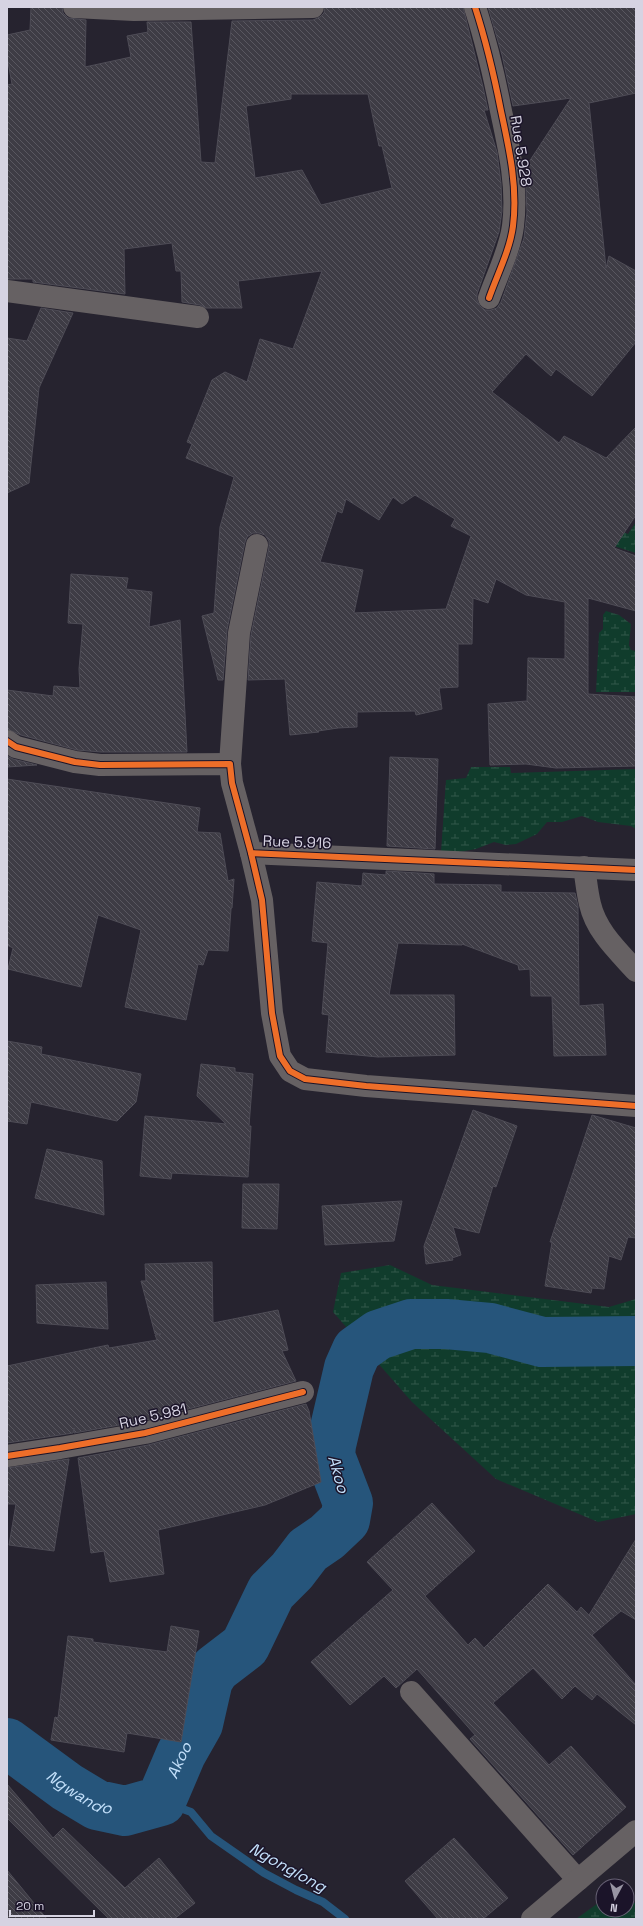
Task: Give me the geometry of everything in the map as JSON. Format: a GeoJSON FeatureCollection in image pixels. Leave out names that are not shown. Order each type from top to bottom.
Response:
{"type":"FeatureCollection","features":[{"type":"Feature","properties":{"kind":"street"},"geometry":{"type":"LineString","coordinates":[[74,7],[134,10],[313,7]]}},
{"type":"Feature","properties":{"kind":"street","name":"Rue 5.928"},"geometry":{"type":"LineString","coordinates":[[475,7],[487,44],[495,80],[509,148],[515,196],[513,227],[489,298]]}},
{"type":"Feature","properties":{"kind":"street"},"geometry":{"type":"LineString","coordinates":[[7,291],[198,317]]}},
{"type":"Feature","properties":{"kind":"street","name":"Rue 5.916"},"geometry":{"type":"LineString","coordinates":[[257,545],[239,633],[230,764],[232,783],[251,853],[636,870]]}},
{"type":"Feature","properties":{"kind":"street"},"geometry":{"type":"LineString","coordinates":[[7,741],[16,747],[75,762],[100,765],[230,764]]}},
{"type":"Feature","properties":{"kind":"street"},"geometry":{"type":"LineString","coordinates":[[251,853],[262,900],[272,1013],[280,1056],[290,1071],[305,1079],[366,1086],[636,1106]]}},
{"type":"Feature","properties":{"kind":"street"},"geometry":{"type":"LineString","coordinates":[[584,867],[590,905],[596,921],[612,945],[636,971]]}},
{"type":"Feature","properties":{"kind":"street","name":"Rue 5.981"},"geometry":{"type":"LineString","coordinates":[[7,1456],[145,1433],[303,1392]]}},
{"type":"Feature","properties":{"kind":"street"},"geometry":{"type":"LineString","coordinates":[[411,1692],[578,1880]]}},
{"type":"Feature","properties":{"kind":"street"},"geometry":{"type":"LineString","coordinates":[[532,1919],[636,1831]]}},
{"type":"Feature","properties":{"kind":"green space"},"geometry":{"type":"Polygon","coordinates":[[[636,522],[636,553],[617,547],[600,536],[605,525],[628,534],[636,522]]]}},
{"type":"Feature","properties":{"kind":"green space"},"geometry":{"type":"Polygon","coordinates":[[[606,611],[619,615],[631,624],[629,645],[631,650],[636,651],[636,692],[596,692],[599,633],[603,629],[603,615],[606,611]]]}},
{"type":"Feature","properties":{"kind":"green space"},"geometry":{"type":"Polygon","coordinates":[[[471,767],[510,767],[511,773],[636,769],[636,829],[631,826],[598,822],[582,816],[562,822],[547,822],[537,834],[516,844],[506,845],[494,842],[476,849],[448,854],[441,852],[446,780],[466,778],[471,767]]]}},
{"type":"Feature","properties":{"kind":"green space"},"geometry":{"type":"Polygon","coordinates":[[[390,1265],[432,1285],[609,1307],[636,1299],[636,1514],[598,1522],[496,1479],[412,1402],[333,1312],[341,1273],[390,1265]]]}},
{"type":"Feature","properties":{"kind":"green space"},"geometry":{"type":"Polygon","coordinates":[[[636,1903],[636,1919],[576,1919],[595,1905],[595,1918],[635,1918],[636,1903]]]}},
{"type":"Feature","properties":{"kind":"building"},"geometry":{"type":"Polygon","coordinates":[[[31,7],[62,7],[63,13],[68,18],[86,20],[85,67],[131,57],[127,36],[148,32],[147,22],[191,22],[201,162],[215,163],[232,21],[313,20],[320,17],[324,13],[325,7],[463,7],[488,110],[484,110],[497,152],[501,183],[502,211],[499,232],[477,294],[477,300],[480,306],[485,310],[491,310],[497,308],[501,302],[524,238],[527,212],[525,168],[571,98],[513,106],[502,55],[488,7],[636,7],[636,93],[589,103],[606,268],[609,256],[636,271],[636,342],[592,396],[556,369],[551,376],[526,354],[492,392],[559,443],[564,436],[606,458],[636,427],[636,515],[614,548],[636,556],[636,611],[588,598],[588,694],[636,697],[636,766],[556,768],[526,764],[490,765],[488,704],[527,701],[528,658],[565,659],[565,602],[526,595],[496,579],[488,603],[473,598],[472,644],[458,644],[458,687],[439,688],[442,709],[416,715],[415,711],[357,712],[357,727],[338,728],[318,731],[319,732],[290,735],[285,679],[248,680],[251,635],[269,547],[269,541],[265,535],[253,533],[247,537],[245,542],[227,630],[223,680],[218,680],[202,616],[214,613],[220,527],[234,477],[186,458],[192,444],[187,442],[212,380],[225,372],[247,382],[260,339],[293,349],[322,271],[238,281],[242,308],[206,308],[200,305],[182,302],[181,271],[176,271],[172,243],[124,249],[125,294],[33,282],[33,279],[7,279],[7,85],[12,84],[7,57],[7,35],[30,30],[31,7]],[[291,94],[291,99],[246,106],[255,178],[302,170],[321,205],[392,188],[382,146],[379,146],[368,94],[291,94]],[[415,495],[402,504],[393,497],[379,520],[346,499],[342,513],[337,511],[320,562],[363,570],[354,613],[446,609],[471,536],[451,526],[455,519],[415,495]]]}},
{"type":"Feature","properties":{"kind":"building"},"geometry":{"type":"Polygon","coordinates":[[[41,308],[73,313],[39,388],[29,483],[7,493],[7,338],[27,341],[41,308]]]}},
{"type":"Feature","properties":{"kind":"building"},"geometry":{"type":"Polygon","coordinates":[[[71,574],[128,578],[126,589],[152,592],[149,627],[180,620],[187,752],[101,752],[77,750],[21,735],[7,729],[7,690],[53,696],[54,686],[80,688],[79,669],[83,624],[68,623],[71,574]]]}},
{"type":"Feature","properties":{"kind":"building"},"geometry":{"type":"Polygon","coordinates":[[[7,756],[13,759],[37,765],[7,767],[7,756]]]}},
{"type":"Feature","properties":{"kind":"building"},"geometry":{"type":"Polygon","coordinates":[[[390,757],[438,759],[435,849],[387,846],[390,757]]]}},
{"type":"Feature","properties":{"kind":"building"},"geometry":{"type":"Polygon","coordinates":[[[7,779],[200,808],[197,832],[220,833],[228,881],[234,879],[232,908],[230,909],[228,951],[208,950],[203,965],[198,964],[186,1020],[125,1007],[141,930],[98,915],[81,987],[8,969],[13,948],[7,945],[7,779]]]}},
{"type":"Feature","properties":{"kind":"building"},"geometry":{"type":"Polygon","coordinates":[[[386,871],[434,874],[434,884],[501,885],[501,892],[575,893],[578,906],[579,1006],[603,1004],[606,1055],[554,1056],[552,996],[531,996],[530,969],[519,970],[518,965],[462,944],[398,943],[389,995],[454,995],[455,1055],[378,1057],[326,1052],[329,1015],[322,1014],[328,943],[312,941],[317,882],[362,886],[363,873],[386,875],[386,871]]]}},
{"type":"Feature","properties":{"kind":"building"},"geometry":{"type":"Polygon","coordinates":[[[7,1041],[42,1047],[41,1054],[141,1074],[136,1102],[117,1121],[31,1102],[27,1124],[7,1121],[7,1041]]]}},
{"type":"Feature","properties":{"kind":"building"},"geometry":{"type":"Polygon","coordinates":[[[201,1064],[235,1068],[235,1072],[253,1074],[249,1126],[251,1126],[248,1177],[172,1173],[171,1179],[140,1176],[145,1116],[226,1124],[197,1096],[201,1064]]]}},
{"type":"Feature","properties":{"kind":"building"},"geometry":{"type":"Polygon","coordinates":[[[473,1110],[517,1126],[496,1187],[493,1186],[479,1233],[453,1227],[461,1255],[452,1258],[453,1260],[426,1264],[424,1246],[473,1110]]]}},
{"type":"Feature","properties":{"kind":"building"},"geometry":{"type":"Polygon","coordinates":[[[592,1115],[636,1128],[636,1238],[628,1237],[621,1260],[609,1256],[604,1289],[592,1288],[591,1293],[545,1286],[552,1242],[550,1242],[592,1115]]]}},
{"type":"Feature","properties":{"kind":"building"},"geometry":{"type":"Polygon","coordinates":[[[47,1149],[102,1161],[104,1215],[35,1198],[47,1149]]]}},
{"type":"Feature","properties":{"kind":"building"},"geometry":{"type":"Polygon","coordinates":[[[243,1184],[279,1184],[277,1229],[242,1228],[243,1184]]]}},
{"type":"Feature","properties":{"kind":"building"},"geometry":{"type":"Polygon","coordinates":[[[402,1201],[394,1241],[325,1245],[322,1206],[402,1201]]]}},
{"type":"Feature","properties":{"kind":"building"},"geometry":{"type":"Polygon","coordinates":[[[212,1262],[213,1323],[278,1310],[288,1350],[282,1351],[296,1381],[142,1421],[74,1433],[74,1428],[73,1433],[7,1443],[7,1366],[108,1345],[109,1348],[157,1340],[155,1335],[161,1334],[155,1334],[141,1281],[146,1281],[145,1264],[212,1262]]]}},
{"type":"Feature","properties":{"kind":"building"},"geometry":{"type":"Polygon","coordinates":[[[106,1282],[108,1329],[37,1323],[36,1285],[106,1282]]]}},
{"type":"Feature","properties":{"kind":"building"},"geometry":{"type":"Polygon","coordinates":[[[306,1404],[309,1411],[321,1482],[265,1505],[158,1530],[164,1574],[110,1582],[104,1551],[91,1553],[78,1458],[148,1445],[306,1404]]]}},
{"type":"Feature","properties":{"kind":"building"},"geometry":{"type":"Polygon","coordinates":[[[69,1459],[54,1551],[9,1545],[16,1504],[7,1504],[7,1468],[69,1459]]]}},
{"type":"Feature","properties":{"kind":"building"},"geometry":{"type":"Polygon","coordinates":[[[432,1503],[475,1551],[425,1596],[468,1645],[475,1638],[484,1648],[548,1584],[577,1612],[581,1607],[589,1615],[636,1539],[636,1620],[621,1611],[592,1635],[636,1685],[636,1725],[597,1694],[592,1700],[575,1686],[562,1699],[533,1668],[493,1703],[549,1765],[571,1746],[626,1807],[573,1855],[470,1739],[475,1735],[417,1669],[396,1688],[384,1676],[350,1705],[311,1662],[393,1590],[367,1562],[432,1503]]]}},
{"type":"Feature","properties":{"kind":"building"},"geometry":{"type":"Polygon","coordinates":[[[171,1626],[199,1631],[181,1742],[127,1733],[124,1752],[51,1740],[55,1717],[58,1718],[68,1636],[93,1639],[93,1642],[167,1652],[171,1626]]]}},
{"type":"Feature","properties":{"kind":"building"},"geometry":{"type":"Polygon","coordinates":[[[7,1784],[53,1838],[63,1828],[125,1888],[159,1858],[195,1903],[174,1919],[109,1919],[7,1818],[7,1784]]]}},
{"type":"Feature","properties":{"kind":"building"},"geometry":{"type":"Polygon","coordinates":[[[454,1838],[508,1898],[483,1919],[438,1919],[405,1881],[454,1838]]]}},
{"type":"Feature","properties":{"kind":"building"},"geometry":{"type":"Polygon","coordinates":[[[7,1870],[47,1919],[7,1919],[7,1870]]]}},
{"type":"Feature","properties":{"kind":"waterway","name":"Akoo"},"geometry":{"type":"LineString","coordinates":[[7,1743],[67,1787],[97,1805],[125,1811],[161,1801],[181,1754],[198,1724],[208,1680],[215,1669],[245,1646],[271,1592],[292,1571],[308,1550],[327,1537],[345,1520],[348,1503],[330,1456],[331,1445],[349,1368],[357,1350],[378,1335],[411,1324],[446,1324],[490,1328],[542,1342],[636,1341]]}},
{"type":"Feature","properties":{"kind":"waterway","name":"Ngonglong"},"geometry":{"type":"LineString","coordinates":[[161,1801],[191,1812],[211,1836],[264,1873],[323,1902],[345,1919]]}},
{"type":"Feature","properties":{"kind":"cycle path"},"geometry":{"type":"LineString","coordinates":[[475,7],[496,84],[514,182],[513,226],[506,253],[489,298]]}},
{"type":"Feature","properties":{"kind":"cycle path"},"geometry":{"type":"LineString","coordinates":[[7,741],[16,747],[75,762],[100,765],[230,764],[232,783],[251,853],[636,870]]}},
{"type":"Feature","properties":{"kind":"cycle path"},"geometry":{"type":"LineString","coordinates":[[251,853],[262,900],[272,1013],[280,1056],[290,1071],[305,1079],[366,1086],[636,1106]]}},
{"type":"Feature","properties":{"kind":"cycle path"},"geometry":{"type":"LineString","coordinates":[[7,1456],[145,1433],[303,1392]]}},
{"type":"Feature","properties":{"kind":"water label","name":"Ngwando"},"geometry":{"type":"Point","coordinates":[80,1790]}}]}
